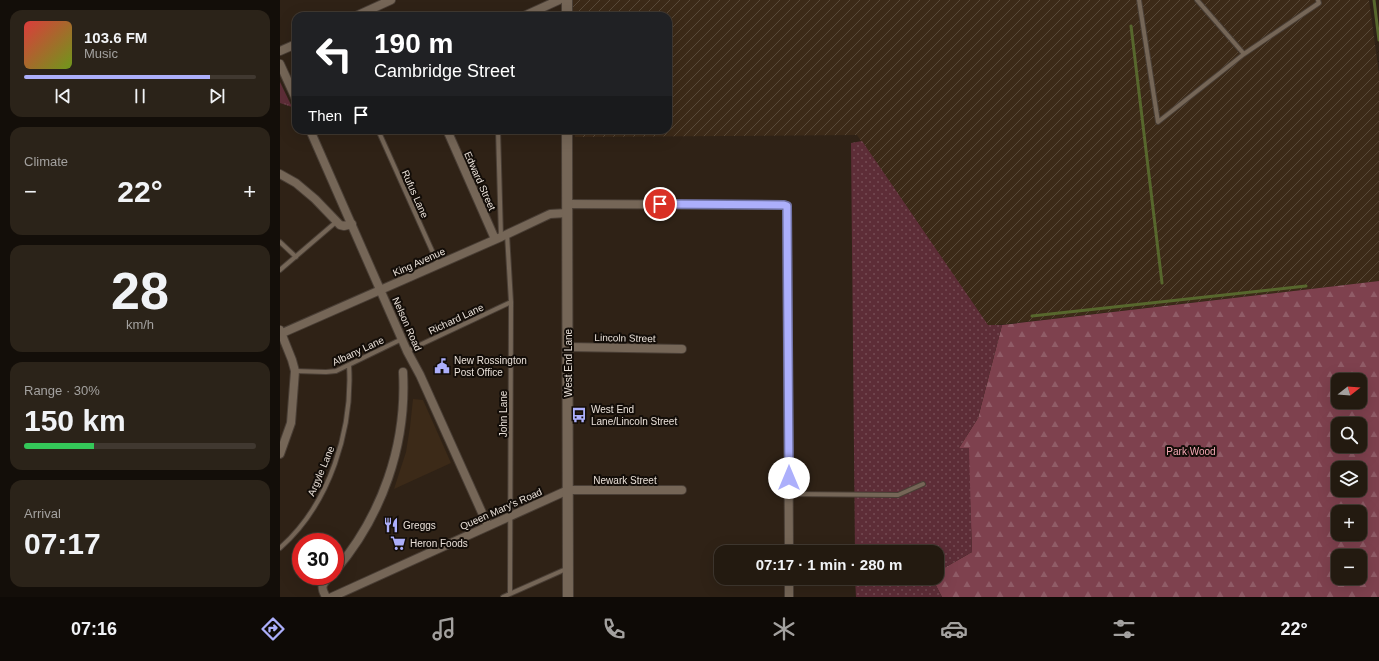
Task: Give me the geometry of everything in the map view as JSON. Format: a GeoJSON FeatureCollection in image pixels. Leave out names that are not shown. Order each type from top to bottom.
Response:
{"type":"FeatureCollection","features":[{"type":"Feature","properties":{"kind":"street"},"geometry":{"type":"LineString","coordinates":[[365,12],[391,0]]}},
{"type":"Feature","properties":{"kind":"street"},"geometry":{"type":"LineString","coordinates":[[533,12],[559,0]]}},
{"type":"Feature","properties":{"kind":"street"},"geometry":{"type":"LineString","coordinates":[[567,0],[567,12]]}},
{"type":"Feature","properties":{"kind":"street"},"geometry":{"type":"LineString","coordinates":[[280,51],[292,46]]}},
{"type":"Feature","properties":{"kind":"street"},"geometry":{"type":"LineString","coordinates":[[280,64],[292,90]]}},
{"type":"Feature","properties":{"kind":"street","name":"Nelson Road"},"geometry":{"type":"LineString","coordinates":[[312,134],[402,339],[488,526]]}},
{"type":"Feature","properties":{"kind":"street","name":"Edward Street"},"geometry":{"type":"LineString","coordinates":[[449,134],[501,236]]}},
{"type":"Feature","properties":{"kind":"street","name":"West End Lane"},"geometry":{"type":"LineString","coordinates":[[567,134],[568,597]]}},
{"type":"Feature","properties":{"kind":"street"},"geometry":{"type":"LineString","coordinates":[[280,174],[315,199],[340,225],[344,226],[352,224]]}},
{"type":"Feature","properties":{"kind":"street","name":"King Avenue"},"geometry":{"type":"LineString","coordinates":[[281,333],[438,265],[550,214],[567,208],[784,205],[787,206],[789,494]]}},
{"type":"Feature","properties":{"kind":"street"},"geometry":{"type":"LineString","coordinates":[[280,454],[291,423],[295,371],[281,333]]}},
{"type":"Feature","properties":{"kind":"street","name":"Lincoln Street"},"geometry":{"type":"LineString","coordinates":[[568,347],[682,349]]}},
{"type":"Feature","properties":{"kind":"street"},"geometry":{"type":"LineString","coordinates":[[344,560],[353,548],[378,505],[388,480],[402,425],[404,403],[403,372]]}},
{"type":"Feature","properties":{"kind":"street","name":"Queen Mary's Road"},"geometry":{"type":"LineString","coordinates":[[332,597],[568,490]]}},
{"type":"Feature","properties":{"kind":"street","name":"Newark Street"},"geometry":{"type":"LineString","coordinates":[[568,490],[682,490]]}},
{"type":"Feature","properties":{"kind":"street"},"geometry":{"type":"LineString","coordinates":[[789,494],[789,545]]}},
{"type":"Feature","properties":{"kind":"street"},"geometry":{"type":"LineString","coordinates":[[322,585],[326,597]]}},
{"type":"Feature","properties":{"kind":"street"},"geometry":{"type":"LineString","coordinates":[[789,585],[789,597]]}},
{"type":"Feature","properties":{"kind":"lane"},"geometry":{"type":"LineString","coordinates":[[1139,0],[1158,122],[1244,54],[1319,3],[1318,0]]}},
{"type":"Feature","properties":{"kind":"lane"},"geometry":{"type":"LineString","coordinates":[[1197,0],[1244,54]]}},
{"type":"Feature","properties":{"kind":"lane","name":"Rufus Lane"},"geometry":{"type":"LineString","coordinates":[[380,134],[438,265]]}},
{"type":"Feature","properties":{"kind":"lane","name":"John Lane"},"geometry":{"type":"LineString","coordinates":[[498,134],[501,236],[511,302],[510,594]]}},
{"type":"Feature","properties":{"kind":"lane"},"geometry":{"type":"LineString","coordinates":[[280,270],[336,222]]}},
{"type":"Feature","properties":{"kind":"lane"},"geometry":{"type":"LineString","coordinates":[[280,242],[296,257]]}},
{"type":"Feature","properties":{"kind":"lane","name":"Richard Lane"},"geometry":{"type":"LineString","coordinates":[[407,350],[511,302]]}},
{"type":"Feature","properties":{"kind":"lane","name":"Albany Lane"},"geometry":{"type":"LineString","coordinates":[[295,371],[336,371],[402,339]]}},
{"type":"Feature","properties":{"kind":"lane","name":"Argyle Lane"},"geometry":{"type":"LineString","coordinates":[[280,548],[309,514],[329,478],[338,456],[345,427],[349,400],[349,365]]}},
{"type":"Feature","properties":{"kind":"lane"},"geometry":{"type":"LineString","coordinates":[[789,494],[898,495],[923,484]]}},
{"type":"Feature","properties":{"kind":"lane"},"geometry":{"type":"LineString","coordinates":[[503,597],[568,568]]}},
{"type":"Feature","properties":{"kind":"shaded area"},"geometry":{"type":"Polygon","coordinates":[[[568,0],[1369,0],[1379,74],[1379,281],[988,326],[857,135],[575,137],[575,134],[672,134],[672,12],[569,12],[568,0]]]}},
{"type":"Feature","properties":{"kind":"shaded area"},"geometry":{"type":"Polygon","coordinates":[[[413,399],[423,400],[451,463],[394,489],[406,452],[413,399]]]}},
{"type":"Feature","properties":{"kind":"green space"},"geometry":{"type":"Polygon","coordinates":[[[280,82],[292,107],[280,103],[280,82]]]}},
{"type":"Feature","properties":{"kind":"green space"},"geometry":{"type":"Polygon","coordinates":[[[862,141],[988,325],[1002,325],[978,418],[959,448],[969,448],[972,552],[944,568],[944,545],[855,545],[851,143],[862,141]]]}},
{"type":"Feature","properties":{"kind":"green space","name":"Park Wood"},"geometry":{"type":"Polygon","coordinates":[[[1379,281],[1379,597],[942,597],[936,585],[944,585],[944,568],[972,552],[968,448],[959,448],[978,418],[1002,325],[1379,281]]]}},
{"type":"Feature","properties":{"kind":"green space"},"geometry":{"type":"Polygon","coordinates":[[[855,585],[936,585],[942,597],[856,597],[855,585]]]}},
{"type":"Feature","properties":{"kind":"waterway"},"geometry":{"type":"LineString","coordinates":[[1374,0],[1379,40]]}},
{"type":"Feature","properties":{"kind":"waterway"},"geometry":{"type":"LineString","coordinates":[[1131,26],[1162,283]]}},
{"type":"Feature","properties":{"kind":"waterway"},"geometry":{"type":"LineString","coordinates":[[1032,316],[1306,286]]}},
{"type":"Feature","properties":{"kind":"place","name":"New Rossington Post Office"},"geometry":{"type":"Point","coordinates":[442,366]}},
{"type":"Feature","properties":{"kind":"place","name":"West End Lane/Lincoln Street"},"geometry":{"type":"Point","coordinates":[579,415]}},
{"type":"Feature","properties":{"kind":"place","name":"Greggs"},"geometry":{"type":"Point","coordinates":[391,525]}},
{"type":"Feature","properties":{"kind":"place","name":"Heron Foods"},"geometry":{"type":"Point","coordinates":[398,543]}},
{"type":"Feature","properties":{"kind":"route"},"geometry":{"type":"LineString","coordinates":[[660,204],[787,206],[789,478]]}}]}
